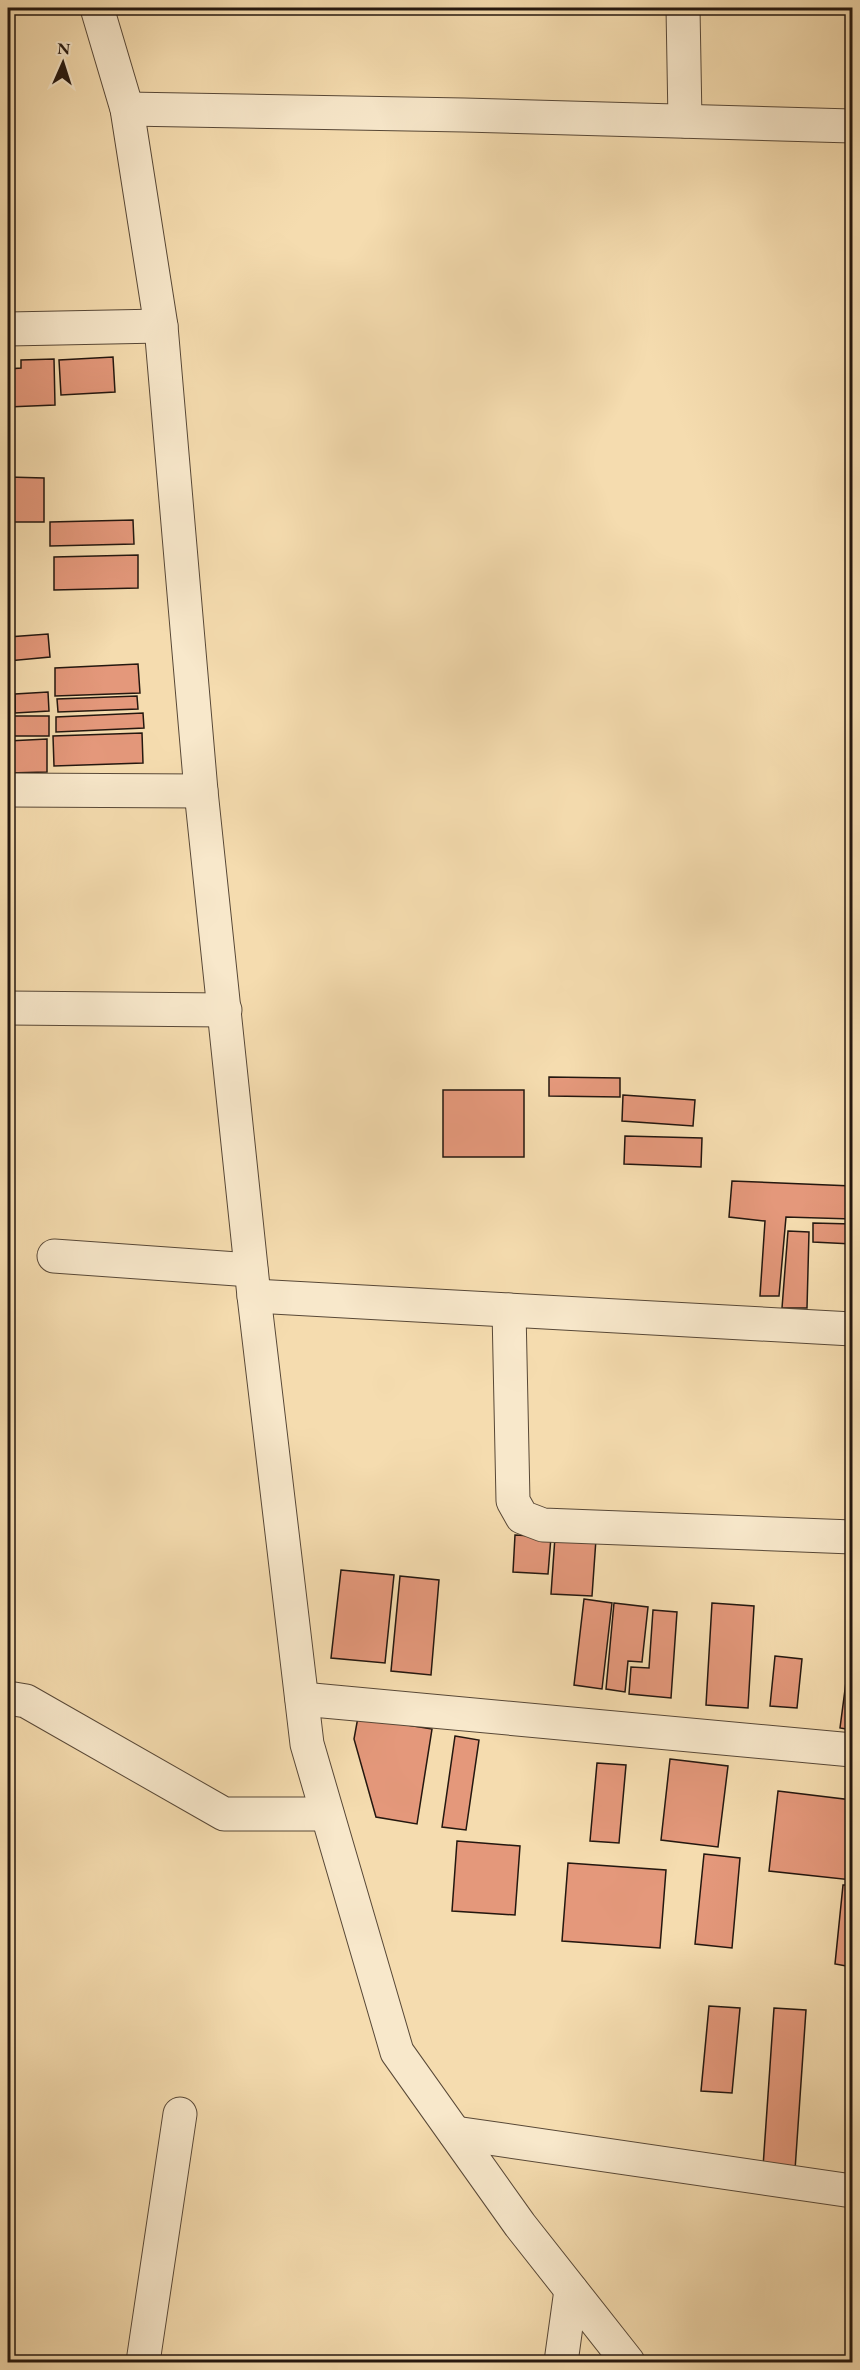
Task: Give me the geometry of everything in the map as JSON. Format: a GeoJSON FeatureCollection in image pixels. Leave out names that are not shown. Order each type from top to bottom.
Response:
{"type":"FeatureCollection","features":[{"type":"Feature","properties":{"kind":"street"},"geometry":{"type":"LineString","coordinates":[[97,8],[127,109],[161,326],[201,791],[252,1283],[307,1744],[398,2052],[520,2225],[628,2362]]}},
{"type":"Feature","properties":{"kind":"street"},"geometry":{"type":"LineString","coordinates":[[683,8],[685,121]]}},
{"type":"Feature","properties":{"kind":"street"},"geometry":{"type":"LineString","coordinates":[[127,109],[464,115],[852,126]]}},
{"type":"Feature","properties":{"kind":"street"},"geometry":{"type":"LineString","coordinates":[[8,329],[161,326]]}},
{"type":"Feature","properties":{"kind":"street"},"geometry":{"type":"LineString","coordinates":[[8,790],[201,791]]}},
{"type":"Feature","properties":{"kind":"street"},"geometry":{"type":"LineString","coordinates":[[8,1008],[225,1010]]}},
{"type":"Feature","properties":{"kind":"street"},"geometry":{"type":"LineString","coordinates":[[54,1256],[252,1283],[509,1310],[852,1329]]}},
{"type":"Feature","properties":{"kind":"street"},"geometry":{"type":"LineString","coordinates":[[509,1310],[513,1501],[522,1517],[543,1525],[852,1537]]}},
{"type":"Feature","properties":{"kind":"street"},"geometry":{"type":"LineString","coordinates":[[8,1698],[26,1701],[224,1815],[327,1814]]}},
{"type":"Feature","properties":{"kind":"street"},"geometry":{"type":"LineString","coordinates":[[302,1699],[852,1750]]}},
{"type":"Feature","properties":{"kind":"street"},"geometry":{"type":"LineString","coordinates":[[143,2362],[180,2114]]}},
{"type":"Feature","properties":{"kind":"street"},"geometry":{"type":"LineString","coordinates":[[454,2133],[852,2191]]}},
{"type":"Feature","properties":{"kind":"street"},"geometry":{"type":"LineString","coordinates":[[561,2362],[571,2290]]}},
{"type":"Feature","properties":{"kind":"building"},"geometry":{"type":"Polygon","coordinates":[[[113,357],[115,392],[61,395],[59,360],[113,357]]]}},
{"type":"Feature","properties":{"kind":"building"},"geometry":{"type":"Polygon","coordinates":[[[54,359],[55,405],[8,407],[8,369],[21,368],[21,360],[54,359]]]}},
{"type":"Feature","properties":{"kind":"building"},"geometry":{"type":"Polygon","coordinates":[[[8,477],[44,478],[44,522],[8,522],[8,477]]]}},
{"type":"Feature","properties":{"kind":"building"},"geometry":{"type":"Polygon","coordinates":[[[133,520],[134,544],[50,546],[50,522],[133,520]]]}},
{"type":"Feature","properties":{"kind":"building"},"geometry":{"type":"Polygon","coordinates":[[[138,555],[138,588],[54,590],[54,557],[138,555]]]}},
{"type":"Feature","properties":{"kind":"building"},"geometry":{"type":"Polygon","coordinates":[[[48,634],[50,657],[8,661],[8,637],[48,634]]]}},
{"type":"Feature","properties":{"kind":"building"},"geometry":{"type":"Polygon","coordinates":[[[138,664],[140,693],[55,696],[55,668],[138,664]]]}},
{"type":"Feature","properties":{"kind":"building"},"geometry":{"type":"Polygon","coordinates":[[[8,685],[12,685],[12,712],[8,712],[8,685]]]}},
{"type":"Feature","properties":{"kind":"building"},"geometry":{"type":"Polygon","coordinates":[[[48,692],[49,711],[15,713],[15,694],[48,692]]]}},
{"type":"Feature","properties":{"kind":"building"},"geometry":{"type":"Polygon","coordinates":[[[137,696],[138,709],[58,712],[57,699],[137,696]]]}},
{"type":"Feature","properties":{"kind":"building"},"geometry":{"type":"Polygon","coordinates":[[[143,713],[144,728],[56,732],[56,717],[143,713]]]}},
{"type":"Feature","properties":{"kind":"building"},"geometry":{"type":"Polygon","coordinates":[[[8,716],[49,716],[49,736],[8,736],[8,716]]]}},
{"type":"Feature","properties":{"kind":"building"},"geometry":{"type":"Polygon","coordinates":[[[142,733],[143,763],[54,766],[53,736],[142,733]]]}},
{"type":"Feature","properties":{"kind":"building"},"geometry":{"type":"Polygon","coordinates":[[[47,739],[47,772],[8,773],[8,741],[47,739]]]}},
{"type":"Feature","properties":{"kind":"building"},"geometry":{"type":"Polygon","coordinates":[[[8,897],[14,897],[14,982],[8,982],[8,897]]]}},
{"type":"Feature","properties":{"kind":"building"},"geometry":{"type":"Polygon","coordinates":[[[549,1077],[620,1078],[620,1097],[549,1096],[549,1077]]]}},
{"type":"Feature","properties":{"kind":"building"},"geometry":{"type":"Polygon","coordinates":[[[443,1090],[524,1090],[524,1157],[443,1157],[443,1090]]]}},
{"type":"Feature","properties":{"kind":"building"},"geometry":{"type":"Polygon","coordinates":[[[623,1095],[695,1100],[693,1126],[622,1121],[623,1095]]]}},
{"type":"Feature","properties":{"kind":"building"},"geometry":{"type":"Polygon","coordinates":[[[625,1136],[702,1138],[701,1167],[624,1164],[625,1136]]]}},
{"type":"Feature","properties":{"kind":"building"},"geometry":{"type":"Polygon","coordinates":[[[732,1181],[852,1186],[852,1219],[786,1217],[779,1296],[760,1296],[765,1221],[729,1217],[732,1181]]]}},
{"type":"Feature","properties":{"kind":"building"},"geometry":{"type":"Polygon","coordinates":[[[813,1223],[852,1224],[852,1244],[813,1242],[813,1223]]]}},
{"type":"Feature","properties":{"kind":"building"},"geometry":{"type":"Polygon","coordinates":[[[788,1231],[809,1232],[807,1308],[782,1308],[788,1231]]]}},
{"type":"Feature","properties":{"kind":"building"},"geometry":{"type":"Polygon","coordinates":[[[515,1535],[551,1537],[548,1574],[513,1572],[515,1535]]]}},
{"type":"Feature","properties":{"kind":"building"},"geometry":{"type":"Polygon","coordinates":[[[555,1537],[596,1539],[592,1596],[551,1594],[555,1537]]]}},
{"type":"Feature","properties":{"kind":"building"},"geometry":{"type":"Polygon","coordinates":[[[341,1570],[394,1575],[385,1663],[331,1658],[341,1570]]]}},
{"type":"Feature","properties":{"kind":"building"},"geometry":{"type":"Polygon","coordinates":[[[400,1576],[439,1580],[431,1675],[391,1671],[400,1576]]]}},
{"type":"Feature","properties":{"kind":"building"},"geometry":{"type":"Polygon","coordinates":[[[584,1599],[612,1603],[602,1689],[574,1685],[584,1599]]]}},
{"type":"Feature","properties":{"kind":"building"},"geometry":{"type":"Polygon","coordinates":[[[614,1603],[648,1607],[642,1662],[628,1661],[625,1692],[606,1689],[614,1603]]]}},
{"type":"Feature","properties":{"kind":"building"},"geometry":{"type":"Polygon","coordinates":[[[712,1603],[754,1606],[748,1708],[706,1705],[712,1603]]]}},
{"type":"Feature","properties":{"kind":"building"},"geometry":{"type":"Polygon","coordinates":[[[653,1610],[677,1612],[671,1698],[629,1694],[631,1667],[649,1668],[653,1610]]]}},
{"type":"Feature","properties":{"kind":"building"},"geometry":{"type":"Polygon","coordinates":[[[852,1636],[852,1730],[840,1728],[852,1636]]]}},
{"type":"Feature","properties":{"kind":"building"},"geometry":{"type":"Polygon","coordinates":[[[775,1656],[802,1659],[797,1708],[770,1706],[775,1656]]]}},
{"type":"Feature","properties":{"kind":"building"},"geometry":{"type":"Polygon","coordinates":[[[358,1717],[432,1729],[417,1824],[376,1817],[354,1739],[358,1717]]]}},
{"type":"Feature","properties":{"kind":"building"},"geometry":{"type":"Polygon","coordinates":[[[455,1736],[479,1740],[466,1830],[442,1827],[455,1736]]]}},
{"type":"Feature","properties":{"kind":"building"},"geometry":{"type":"Polygon","coordinates":[[[670,1759],[728,1766],[718,1847],[661,1840],[670,1759]]]}},
{"type":"Feature","properties":{"kind":"building"},"geometry":{"type":"Polygon","coordinates":[[[597,1763],[626,1765],[619,1843],[590,1841],[597,1763]]]}},
{"type":"Feature","properties":{"kind":"building"},"geometry":{"type":"Polygon","coordinates":[[[778,1791],[852,1800],[852,1880],[769,1871],[778,1791]]]}},
{"type":"Feature","properties":{"kind":"building"},"geometry":{"type":"Polygon","coordinates":[[[457,1841],[520,1846],[515,1915],[452,1911],[457,1841]]]}},
{"type":"Feature","properties":{"kind":"building"},"geometry":{"type":"Polygon","coordinates":[[[704,1854],[740,1858],[732,1948],[695,1944],[704,1854]]]}},
{"type":"Feature","properties":{"kind":"building"},"geometry":{"type":"Polygon","coordinates":[[[568,1863],[666,1870],[660,1948],[562,1941],[568,1863]]]}},
{"type":"Feature","properties":{"kind":"building"},"geometry":{"type":"Polygon","coordinates":[[[843,1885],[852,1885],[852,1967],[835,1964],[843,1885]]]}},
{"type":"Feature","properties":{"kind":"building"},"geometry":{"type":"Polygon","coordinates":[[[709,2006],[740,2008],[732,2093],[701,2091],[709,2006]]]}},
{"type":"Feature","properties":{"kind":"building"},"geometry":{"type":"Polygon","coordinates":[[[774,2008],[806,2010],[795,2170],[763,2167],[774,2008]]]}},
{"type":"Feature","properties":{"kind":"building"},"geometry":{"type":"Polygon","coordinates":[[[852,2116],[852,2179],[845,2178],[852,2116]]]}},
{"type":"Feature","properties":{"kind":"building"},"geometry":{"type":"Polygon","coordinates":[[[852,2274],[852,2323],[851,2323],[852,2274]]]}}]}
